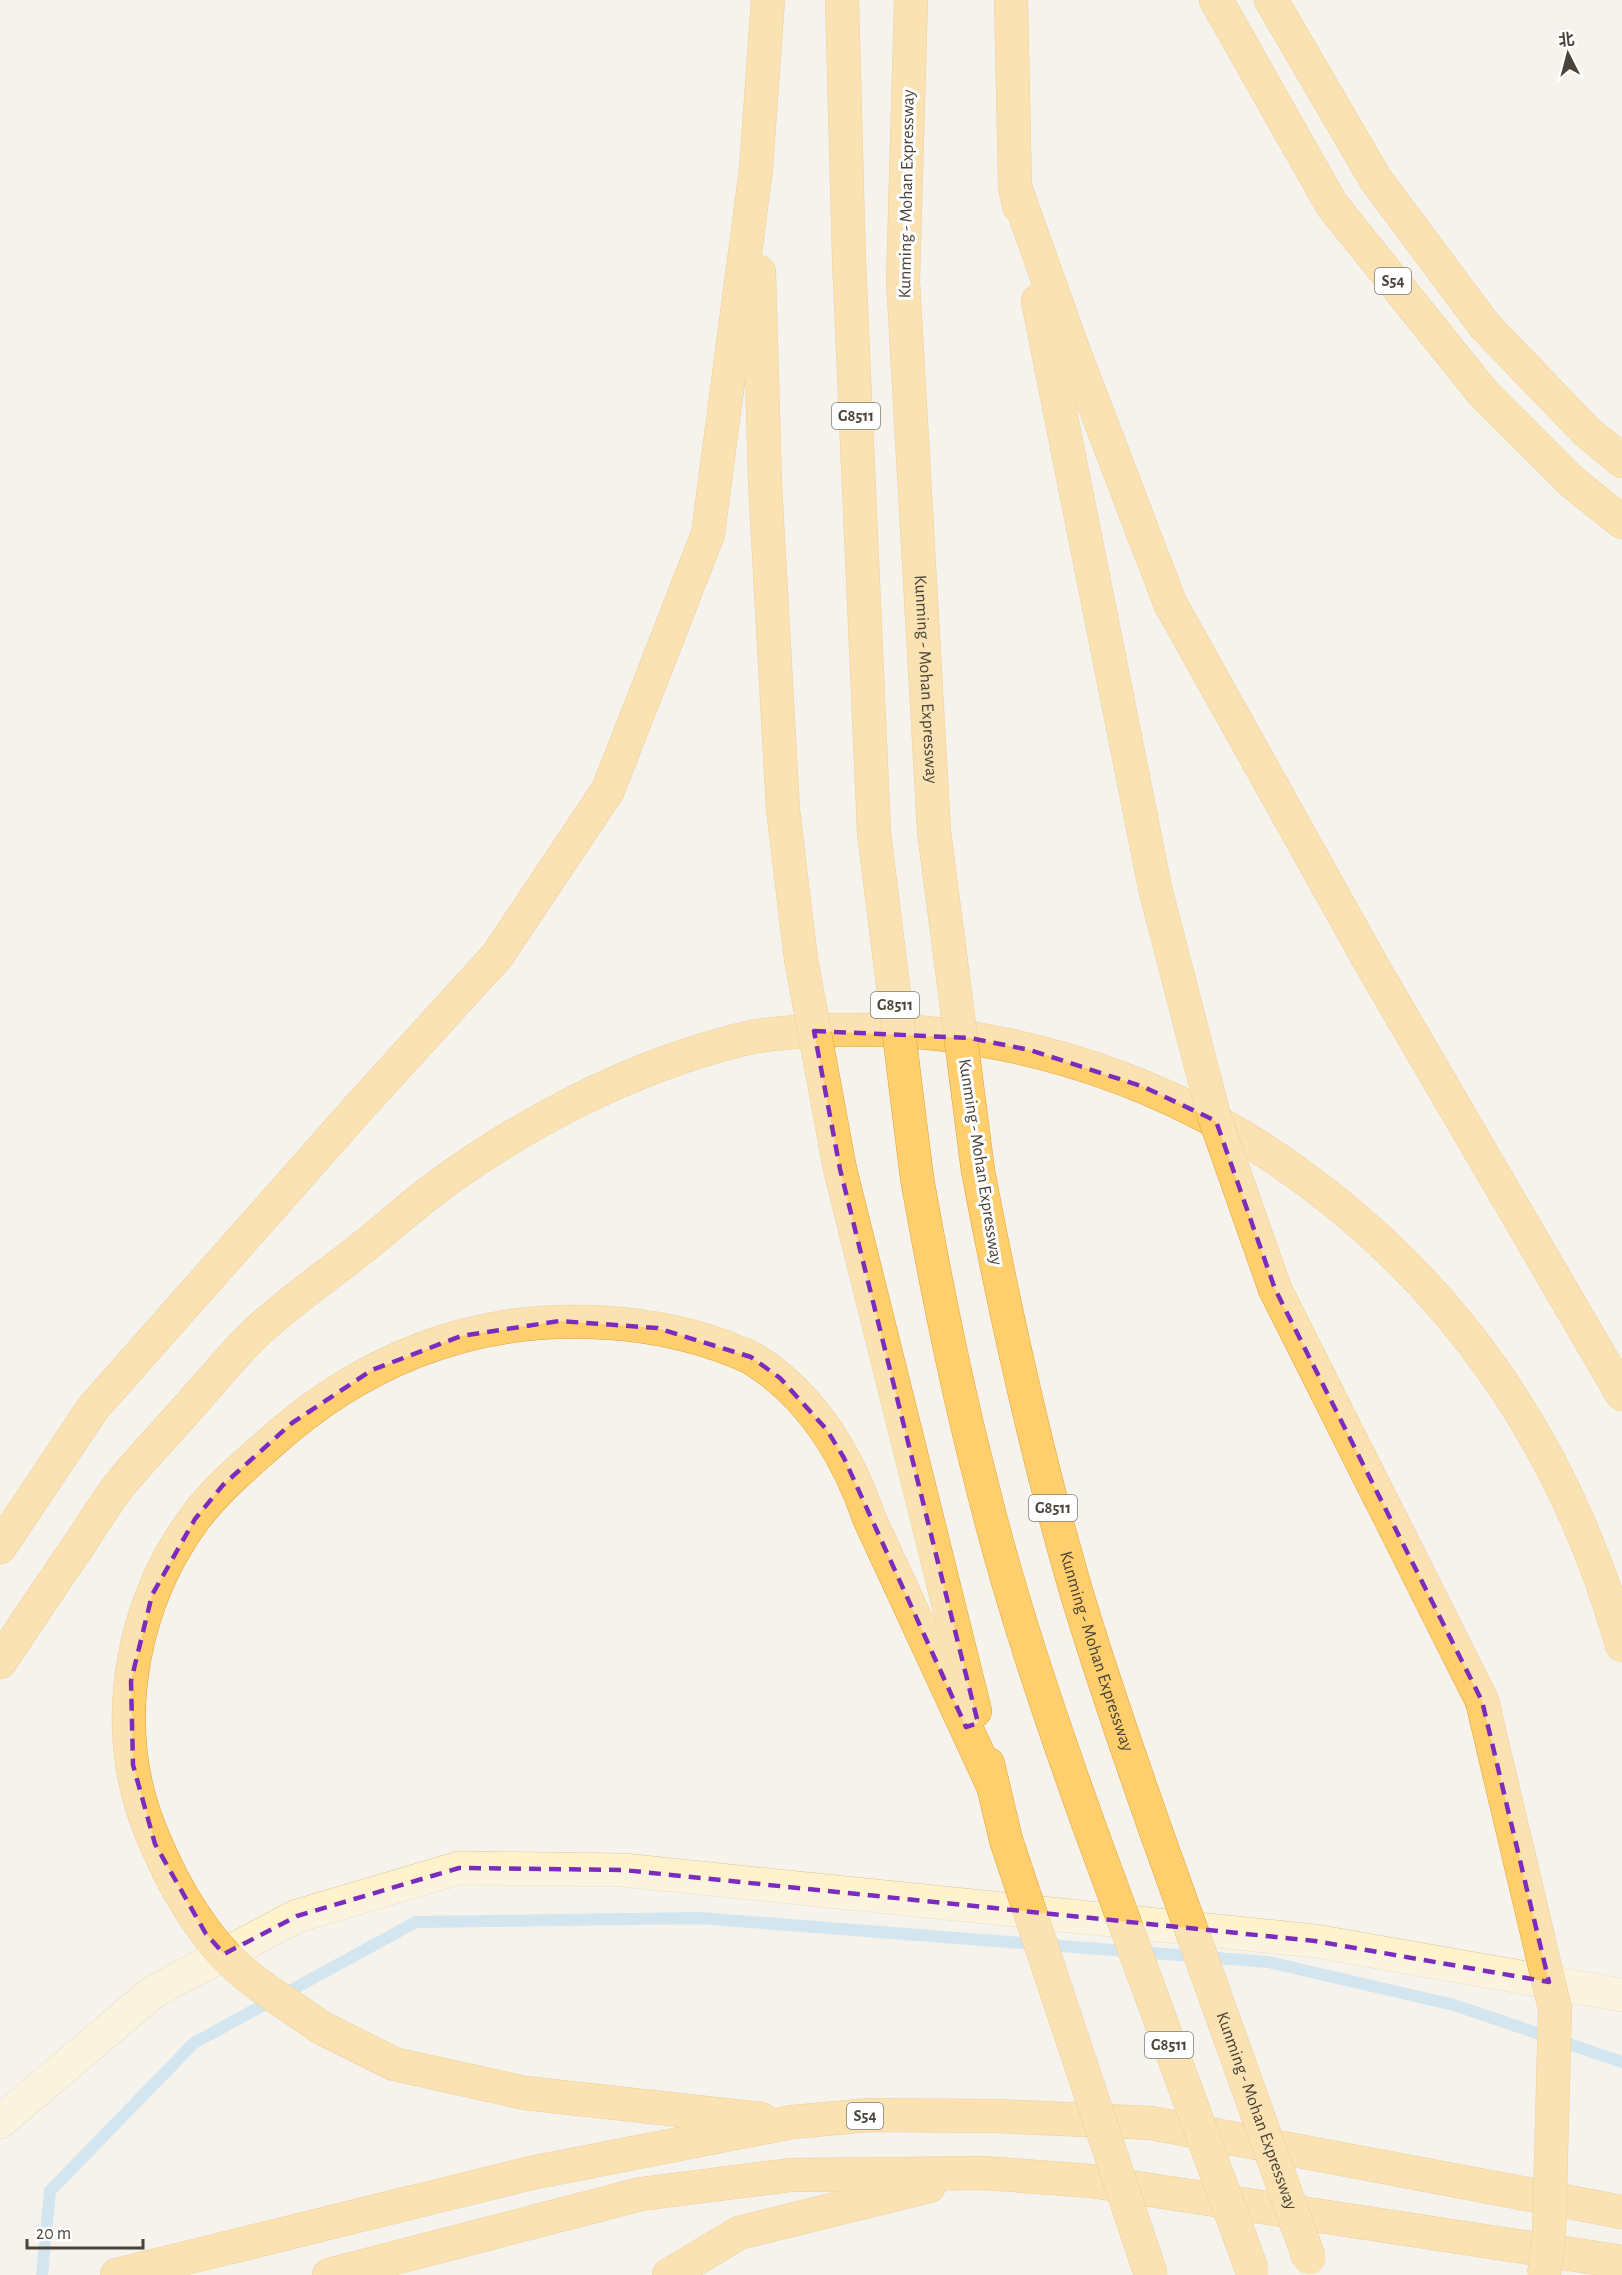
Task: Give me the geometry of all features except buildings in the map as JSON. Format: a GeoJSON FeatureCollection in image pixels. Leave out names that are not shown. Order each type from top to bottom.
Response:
{"type":"FeatureCollection","features":[{"type":"Feature","properties":{"kind":"highway"},"geometry":{"type":"LineString","coordinates":[[0,1547],[93,1408],[362,1104],[497,956],[608,790],[708,534],[756,169],[768,0]]}},
{"type":"Feature","properties":{"kind":"highway","name":"G8511"},"geometry":{"type":"LineString","coordinates":[[842,0],[849,260],[874,833],[917,1178],[935,1280],[981,1483],[1048,1709],[1254,2273]]}},
{"type":"Feature","properties":{"kind":"highway","name":"Kunming - Mohan Expressway"},"geometry":{"type":"LineString","coordinates":[[911,0],[903,280],[934,831],[978,1172],[1007,1320],[1045,1478],[1080,1603],[1115,1714],[1158,1837],[1313,2266]]}},
{"type":"Feature","properties":{"kind":"highway"},"geometry":{"type":"LineString","coordinates":[[1011,0],[1015,187],[1155,888],[1214,1116],[1275,1289],[1482,1701],[1555,2010],[1549,2234],[1544,2275]]}},
{"type":"Feature","properties":{"kind":"highway","name":"S54"},"geometry":{"type":"LineString","coordinates":[[1216,0],[1332,205],[1483,393],[1571,481],[1622,522]]}},
{"type":"Feature","properties":{"kind":"highway","name":"S54"},"geometry":{"type":"LineString","coordinates":[[1271,0],[1376,180],[1485,326],[1586,431],[1622,461]]}},
{"type":"Feature","properties":{"kind":"highway"},"geometry":{"type":"LineString","coordinates":[[756,169],[765,483],[783,810],[801,959],[840,1168],[1006,1840],[1151,2275]]}},
{"type":"Feature","properties":{"kind":"highway"},"geometry":{"type":"LineString","coordinates":[[1015,187],[1071,344],[1170,603],[1373,967],[1622,1394]]}},
{"type":"Feature","properties":{"kind":"highway"},"geometry":{"type":"LineString","coordinates":[[0,1662],[118,1486],[257,1330],[428,1194],[479,1158],[533,1125],[584,1098],[690,1054],[745,1038],[801,1032],[858,1030],[914,1032],[970,1038],[1030,1050],[1088,1066],[1144,1087],[1199,1112],[1251,1141],[1348,1213],[1438,1300],[1517,1404],[1550,1460],[1573,1506],[1604,1584],[1622,1645]]}},
{"type":"Feature","properties":{"kind":"highway"},"geometry":{"type":"LineString","coordinates":[[792,2122],[525,2093],[394,2064],[320,2027],[257,1984],[226,1957],[200,1925],[155,1844],[141,1805],[133,1766],[129,1725],[131,1681],[138,1638],[152,1596],[171,1555],[195,1519],[223,1485],[292,1423],[331,1395],[372,1370],[416,1351],[461,1336],[510,1325],[559,1321],[608,1322],[657,1328],[705,1340],[751,1357],[780,1378],[813,1413],[844,1458],[858,1488],[868,1518],[993,1786]]}},
{"type":"Feature","properties":{"kind":"highway","name":"S54"},"geometry":{"type":"LineString","coordinates":[[117,2275],[531,2173],[792,2122],[881,2115],[997,2116],[1151,2123],[1622,2212]]}},
{"type":"Feature","properties":{"kind":"highway"},"geometry":{"type":"LineString","coordinates":[[669,2275],[739,2233],[984,2173]]}},
{"type":"Feature","properties":{"kind":"highway"},"geometry":{"type":"LineString","coordinates":[[329,2275],[641,2194],[791,2175],[984,2173],[1091,2181],[1622,2262]]}},
{"type":"Feature","properties":{"kind":"street"},"geometry":{"type":"LineString","coordinates":[[0,2122],[153,1992],[297,1916],[459,1868],[623,1870],[1315,1941],[1622,1995]]}},
{"type":"Feature","properties":{"kind":"highlighted area"},"geometry":{"type":"Polygon","coordinates":[[[814,1031],[970,1038],[1030,1050],[1144,1087],[1216,1121],[1275,1289],[1482,1701],[1549,1982],[1315,1941],[623,1870],[459,1868],[297,1916],[224,1954],[206,1934],[155,1844],[133,1765],[131,1681],[152,1595],[195,1519],[223,1485],[292,1423],[372,1370],[461,1336],[559,1321],[657,1328],[751,1357],[780,1378],[827,1430],[844,1458],[966,1727],[978,1723],[840,1169],[814,1031]]]}},
{"type":"Feature","properties":{"kind":"waterway"},"geometry":{"type":"LineString","coordinates":[[42,2275],[50,2191],[194,2043],[416,1922],[699,1918],[1268,1962],[1454,2005],[1622,2062]]}}]}
